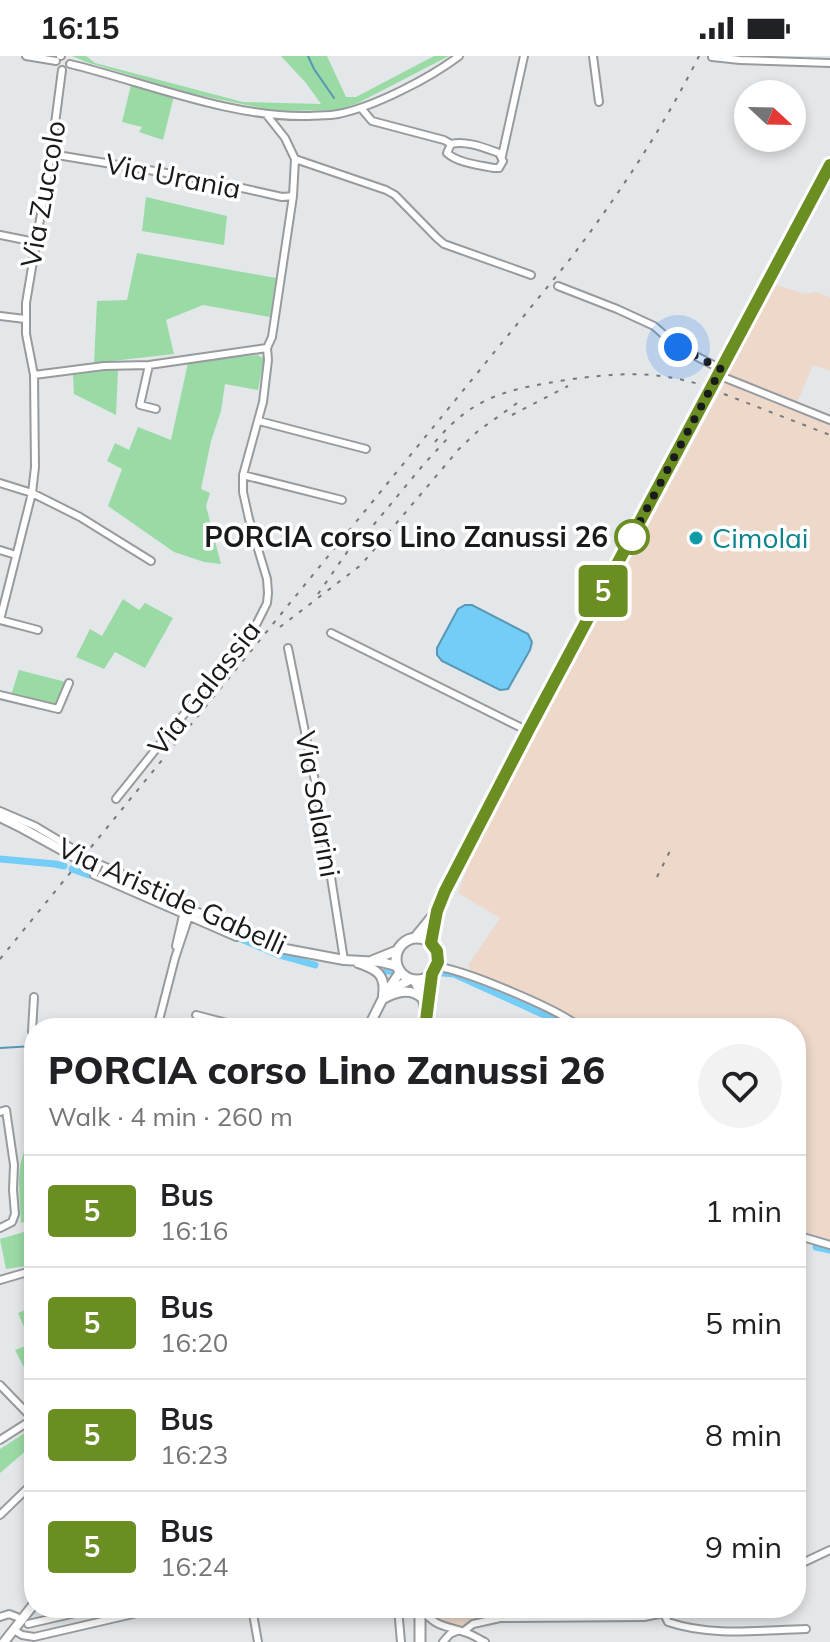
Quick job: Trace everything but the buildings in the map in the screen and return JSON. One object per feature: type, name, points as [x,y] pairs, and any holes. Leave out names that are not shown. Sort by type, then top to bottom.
[{"type":"main road","points":[[431,943],[437,911],[460,860],[830,165]]},
{"type":"main road","name":"Via Aristide Gabelli","points":[[0,817],[100,871],[187,912],[280,948],[367,966],[384,981],[382,999]]},
{"type":"main road","points":[[415,938],[437,911]]},
{"type":"main road","points":[[426,1018],[425,1003],[413,980],[398,969],[395,961],[398,950],[405,942],[415,938],[431,943],[438,957],[427,1018]]},
{"type":"main road","name":"Via Aristide Gabelli","points":[[371,961],[398,950]]},
{"type":"main road","name":"Via Aristide Gabelli","points":[[346,960],[371,961],[398,969]]},
{"type":"main road","points":[[373,1018],[398,969]]},
{"type":"main road","points":[[382,999],[396,987],[427,978],[434,971]]},
{"type":"main road","points":[[382,999],[396,992],[408,991],[419,994],[425,1003]]},
{"type":"main road","points":[[4,1642],[24,1617]]},
{"type":"main road","points":[[420,1618],[420,1642]]},
{"type":"street","points":[[26,56],[61,57],[69,59],[70,64]]},
{"type":"street","points":[[70,64],[170,92],[266,114],[335,115],[361,108],[443,68],[459,56]]},
{"type":"street","points":[[502,156],[456,142],[451,144],[447,153],[450,157],[499,168],[503,161],[524,56]]},
{"type":"street","points":[[593,56],[599,102]]},
{"type":"street","points":[[61,57],[57,66],[62,70],[70,64]]},
{"type":"street","points":[[712,57],[830,63]]},
{"type":"street","name":"Via Zuccolo","points":[[1,616],[32,493],[35,467],[34,375],[25,319],[62,70]]},
{"type":"street","points":[[361,108],[372,121],[451,144]]},
{"type":"street","points":[[266,114],[285,138],[295,159],[386,190],[395,195],[444,244],[531,275]]},
{"type":"street","name":"Via Urania","points":[[51,154],[197,178],[282,197],[293,196]]},
{"type":"street","name":"Via Galassia","points":[[116,799],[263,613],[268,593],[267,579],[249,519],[243,475],[266,387],[267,348],[272,337],[293,196],[295,159]]},
{"type":"street","points":[[0,235],[35,242]]},
{"type":"street","points":[[558,286],[654,326],[678,347],[720,372],[830,420]]},
{"type":"street","points":[[0,316],[25,319]]},
{"type":"street","points":[[34,375],[104,366],[149,365],[267,348]]},
{"type":"street","points":[[149,365],[140,405],[156,409]]},
{"type":"street","points":[[259,421],[366,449]]},
{"type":"street","points":[[243,475],[342,500]]},
{"type":"street","points":[[0,483],[32,493],[80,517],[151,561]]},
{"type":"street","points":[[0,550],[16,555]]},
{"type":"street","points":[[1,616],[38,630]]},
{"type":"street","points":[[331,633],[528,731]]},
{"type":"street","name":"Via Salarini","points":[[288,648],[319,801],[346,960]]},
{"type":"street","points":[[0,695],[58,709],[69,683]]},
{"type":"street","name":"Via Aristide Gabelli","points":[[0,811],[35,826],[75,850]]},
{"type":"street","points":[[160,1018],[187,912],[187,902],[99,864],[94,875],[187,912]]},
{"type":"street","points":[[434,971],[465,973],[566,1018]]},
{"type":"street","points":[[33,1018],[34,997]]},
{"type":"street","points":[[196,1015],[208,1018]]},
{"type":"street","points":[[0,1228],[12,1222],[15,1214],[14,1165],[3,1111]]},
{"type":"street","points":[[806,1238],[830,1245]]},
{"type":"street","points":[[0,1280],[24,1273]]},
{"type":"street","points":[[0,1385],[24,1409]]},
{"type":"street","points":[[0,1440],[24,1425]]},
{"type":"street","points":[[0,1515],[24,1492]]},
{"type":"street","points":[[806,1561],[830,1550]]},
{"type":"street","points":[[0,1617],[9,1614],[17,1617]]},
{"type":"street","points":[[28,1624],[54,1618]]},
{"type":"street","points":[[14,1630],[34,1637],[116,1618]]},
{"type":"street","points":[[254,1618],[258,1642]]},
{"type":"street","points":[[399,1618],[401,1642]]},
{"type":"street","points":[[429,1618],[485,1642]]},
{"type":"street","points":[[443,1642],[450,1634],[473,1624],[500,1618],[619,1618]]},
{"type":"street","points":[[666,1618],[668,1622],[680,1626],[705,1630],[806,1629]]},
{"type":"shaded area","points":[[770,283],[805,294],[816,292],[830,297],[830,371],[813,365],[794,410],[830,424],[830,1240],[806,1233],[806,1018],[574,1018],[471,971],[468,965],[500,918],[458,893],[475,847],[725,383],[722,373]]},
{"type":"shaded area","points":[[432,1618],[494,1618],[463,1630]]},
{"type":"green space","points":[[72,56],[86,56],[95,63],[243,102],[321,104],[281,56],[327,56],[346,97],[356,97],[434,56],[449,56],[356,104],[337,110],[275,111],[189,93]]},
{"type":"green space","points":[[131,85],[174,96],[163,140],[139,132],[142,127],[122,122]]},
{"type":"green space","points":[[146,197],[227,216],[224,245],[142,231]]},
{"type":"green space","points":[[137,253],[276,278],[270,317],[203,305],[166,320],[174,354],[94,363],[97,301],[127,300]]},
{"type":"green space","points":[[258,355],[264,359],[258,390],[225,384],[201,489],[210,493],[206,506],[221,564],[174,552],[108,506],[122,469],[107,461],[115,443],[129,450],[138,427],[171,440],[188,363]]},
{"type":"green space","points":[[118,369],[116,415],[74,394],[73,375]]},
{"type":"green space","points":[[123,599],[139,610],[145,603],[173,618],[145,668],[115,652],[104,669],[76,657],[90,629],[102,636]]},
{"type":"green space","points":[[19,670],[66,682],[56,706],[11,695]]},
{"type":"green space","points":[[24,1152],[24,1222],[21,1223],[19,1187]]},
{"type":"green space","points":[[24,1232],[24,1266],[6,1269],[0,1239]]},
{"type":"green space","points":[[24,1310],[24,1327],[18,1313]]},
{"type":"green space","points":[[24,1347],[24,1368],[15,1350]]},
{"type":"green space","points":[[24,1434],[24,1453],[0,1473],[0,1449]]},
{"type":"water","points":[[472,605],[528,634],[532,642],[530,650],[508,689],[500,690],[442,661],[437,655],[437,648],[458,609]]},
{"type":"waterway","points":[[308,56],[334,98]]},
{"type":"waterway","points":[[0,859],[64,866]]},
{"type":"waterway","points":[[72,869],[89,875]]},
{"type":"waterway","points":[[239,938],[279,955],[315,965]]},
{"type":"waterway","points":[[386,971],[391,971]]},
{"type":"waterway","points":[[443,973],[454,974],[551,1018]]},
{"type":"waterway","points":[[0,1048],[24,1047]]},
{"type":"waterway","points":[[816,1247],[830,1250]]},
{"type":"railway","points":[[0,959],[571,258],[640,160],[699,56]]},
{"type":"railway","points":[[435,442],[479,404],[527,387],[634,374],[702,385]]},
{"type":"railway","points":[[512,415],[568,386]]},
{"type":"railway","points":[[724,394],[830,435]]},
{"type":"railway","points":[[280,627],[361,565],[459,449],[520,401]]},
{"type":"railway","points":[[366,534],[448,438]]},
{"type":"railway","points":[[318,594],[359,535]]},
{"type":"railway","points":[[657,877],[671,849]]},
{"type":"bus line","name":"5","points":[[427,1018],[432,974],[438,962],[437,951],[431,943],[437,911],[445,891],[830,165]]},
{"type":"place","name":"PORCIA corso Lino Zanussi 26","points":[[632,537]]},
{"type":"place","name":"Cimolai","points":[[696,538]]},
{"type":"route","points":[[632,537],[626,548],[721,369],[678,347]]}]
